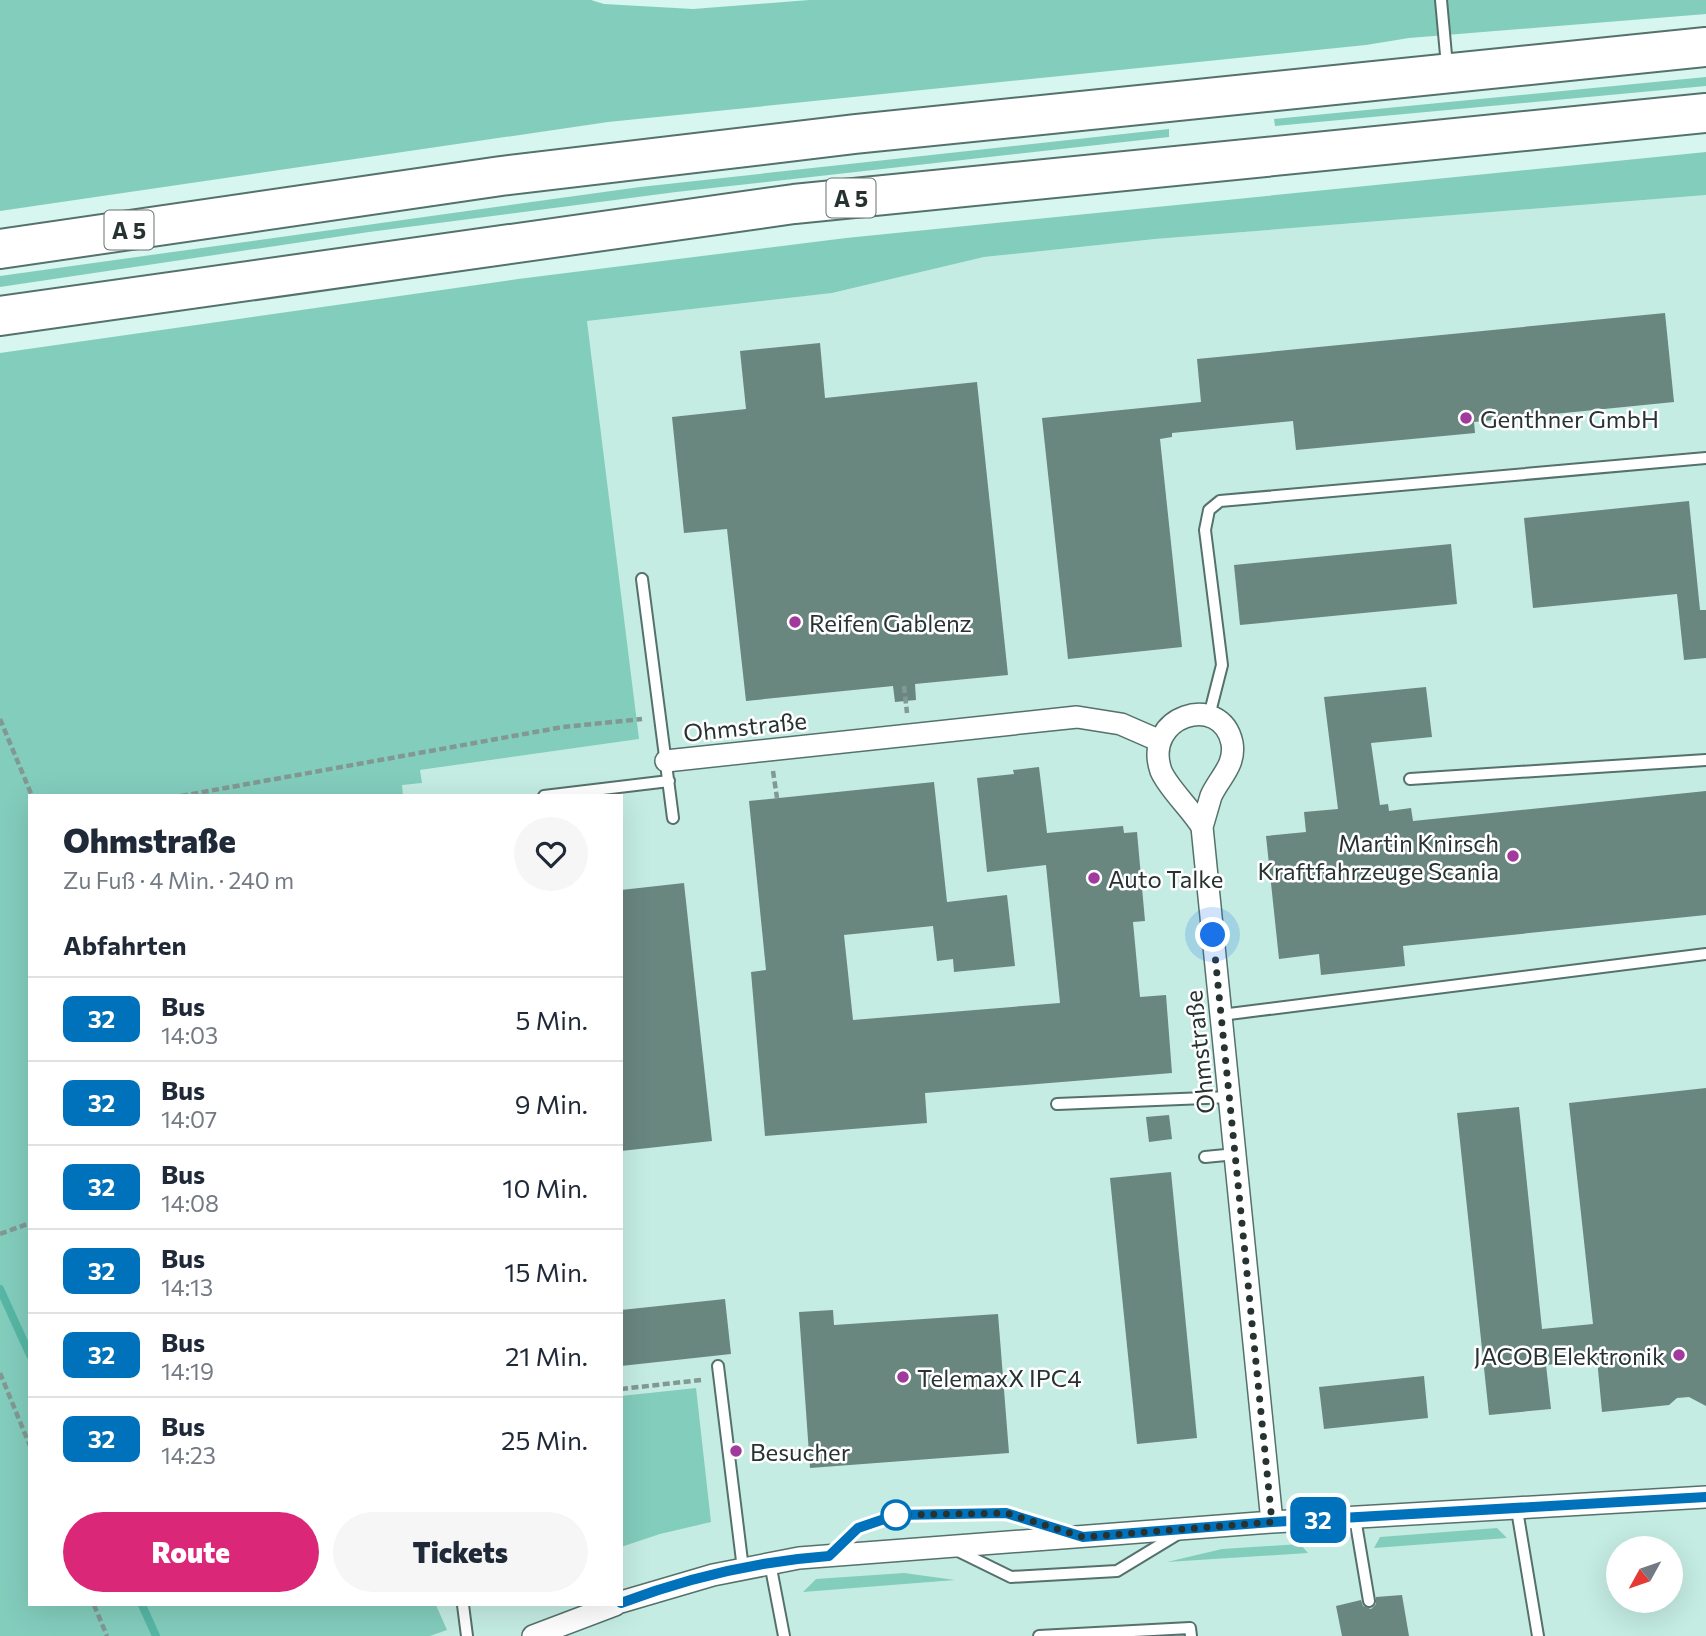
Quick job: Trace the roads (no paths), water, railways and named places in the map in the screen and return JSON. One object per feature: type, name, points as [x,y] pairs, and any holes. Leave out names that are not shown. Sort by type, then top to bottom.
[{"type":"highway","name":"A 5","points":[[0,249],[501,176],[855,134],[1706,47]]},
{"type":"highway","name":"A 5","points":[[0,316],[794,204],[1706,113]]},
{"type":"street","points":[[1202,827],[1163,775],[1157,758],[1160,741],[1168,726],[1193,715],[1209,716]]},
{"type":"street","name":"Ohmstraße","points":[[1209,716],[1224,728],[1231,742],[1228,771],[1212,794],[1202,827],[1272,1522]]},
{"type":"street","name":"Ohmstraße","points":[[667,771],[1077,717],[1121,724],[1160,741]]},
{"type":"street","points":[[623,1601],[770,1563],[829,1556],[1272,1522],[1517,1510],[1706,1497]]},
{"type":"street","points":[[533,1636],[612,1606]]},
{"type":"lane","points":[[1441,0],[1447,72]]},
{"type":"lane","points":[[1209,716],[1222,665],[1205,530],[1209,510],[1220,501],[1706,458]]},
{"type":"lane","name":"Ohmstraße","points":[[642,579],[673,818]]},
{"type":"lane","points":[[1410,779],[1706,760]]},
{"type":"lane","points":[[554,794],[667,771]]},
{"type":"lane","points":[[1221,1015],[1706,954]]},
{"type":"lane","points":[[1057,1104],[1230,1097]]},
{"type":"lane","points":[[1205,1157],[1236,1154]]},
{"type":"lane","points":[[719,1372],[743,1569]]},
{"type":"lane","points":[[1517,1510],[1538,1636]]},
{"type":"lane","points":[[829,1556],[858,1528],[896,1515],[1006,1513],[1083,1537]]},
{"type":"lane","points":[[1355,1518],[1369,1601]]},
{"type":"lane","points":[[947,1546],[1011,1577],[1116,1571],[1187,1529]]},
{"type":"lane","points":[[770,1563],[783,1636]]},
{"type":"lane","points":[[463,1606],[467,1636]]},
{"type":"lane","points":[[1039,1636],[1190,1628],[1191,1636]]},
{"type":"waterway","points":[[0,1289],[28,1351]]},
{"type":"waterway","points":[[142,1606],[156,1636]]},
{"type":"place","name":"Genthner GmbH","points":[[1466,418]]},
{"type":"place","name":"Reifen Gablenz","points":[[795,622]]},
{"type":"place","name":"Martin Knirsch Kraftfahrzeuge Scania","points":[[1513,856]]},
{"type":"place","name":"Auto Talke","points":[[1094,878]]},
{"type":"place","name":"JACOB Elektronik","points":[[1679,1355]]},
{"type":"place","name":"TelemaxX IPC4","points":[[903,1377]]},
{"type":"place","name":"Besucher","points":[[736,1451]]}]
